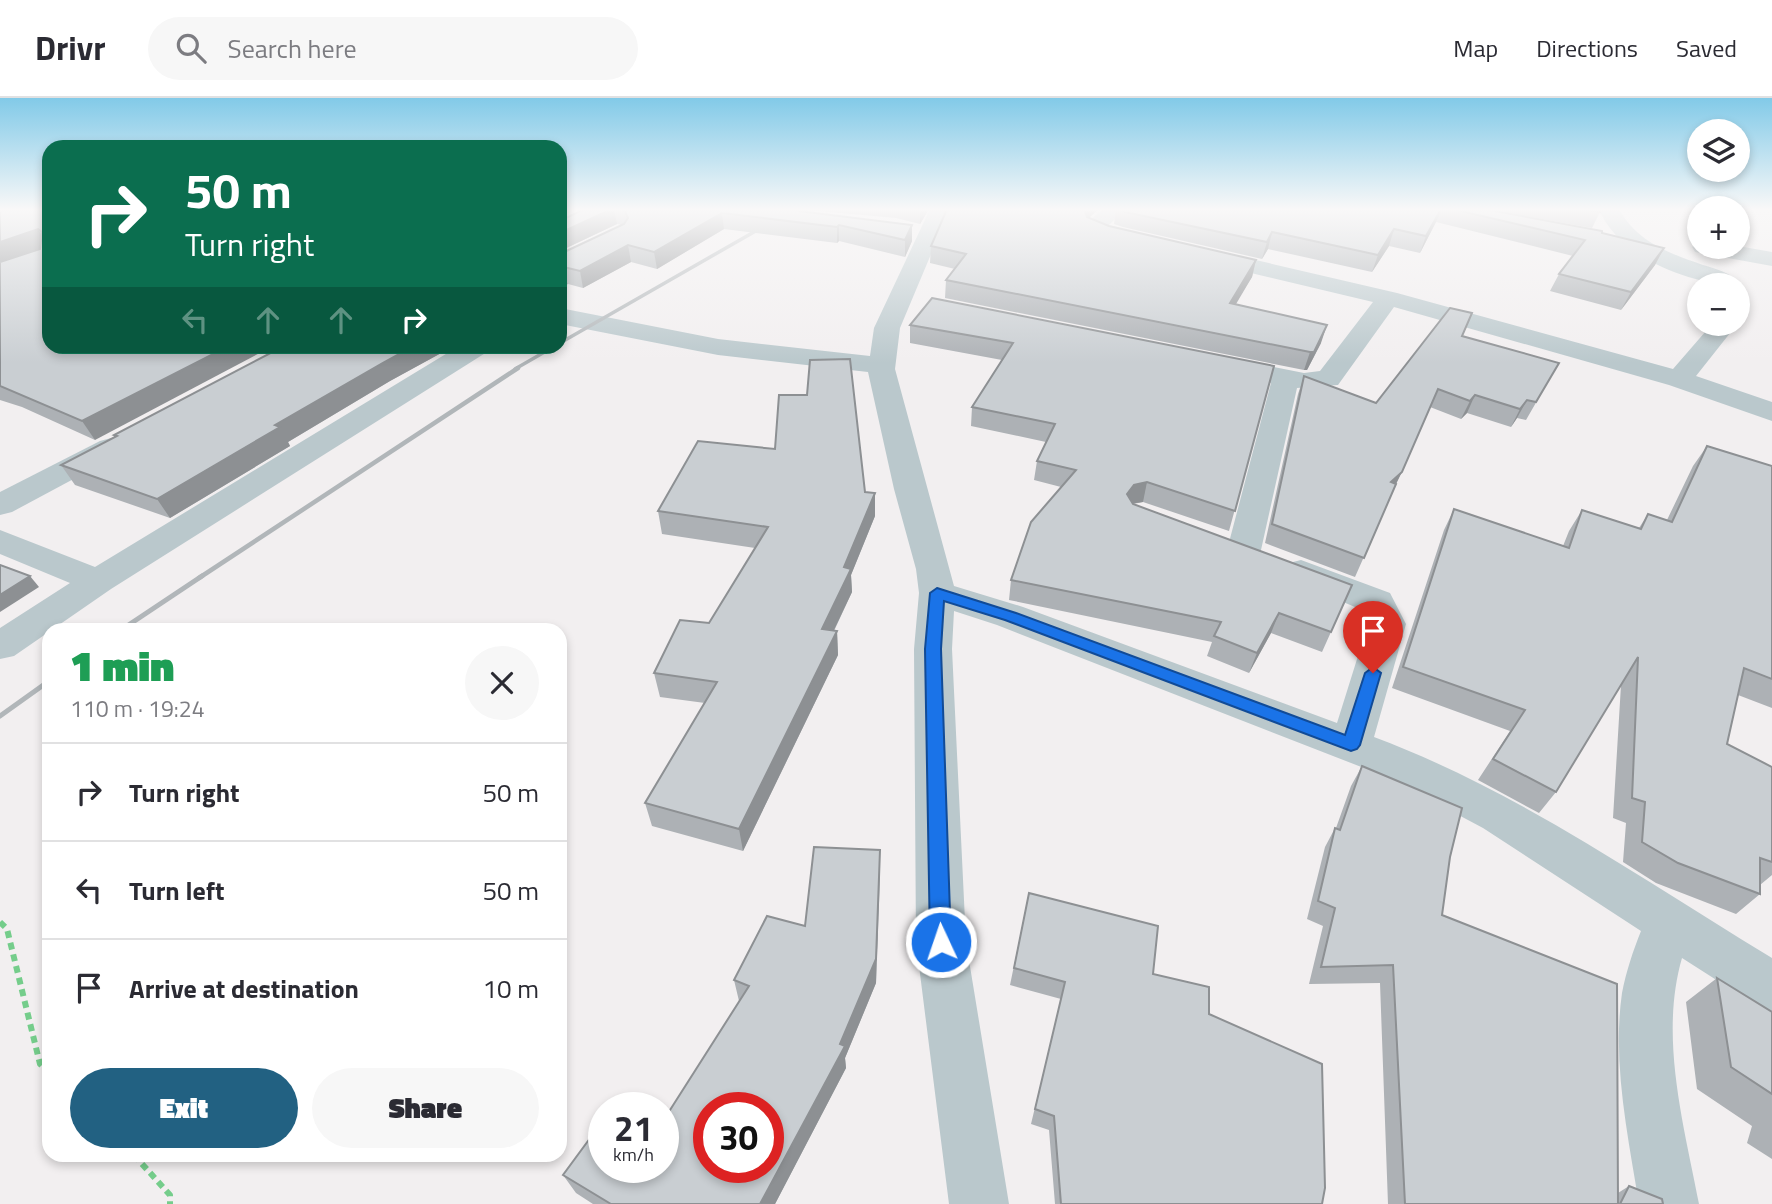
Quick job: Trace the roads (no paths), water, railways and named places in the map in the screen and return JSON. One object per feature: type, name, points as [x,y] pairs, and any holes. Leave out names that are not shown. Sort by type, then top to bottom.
[{"type":"street","points":[[920,261],[914,302],[887,328],[881,365],[910,489],[934,569],[937,593],[933,649],[941,942],[979,1204]]},
{"type":"street","points":[[1228,261],[1388,298],[1679,379],[1772,412]]},
{"type":"street","points":[[1680,261],[1708,273]]},
{"type":"street","points":[[1195,359],[1304,381],[1328,379],[1388,298]]},
{"type":"street","points":[[567,317],[706,345],[881,365]]},
{"type":"street","points":[[1679,379],[1717,336]]},
{"type":"street","points":[[0,646],[98,581],[465,354]]},
{"type":"street","points":[[1286,377],[1231,546],[1377,602],[1387,624],[1351,745]]},
{"type":"street","points":[[0,505],[133,435]]},
{"type":"street","points":[[0,541],[98,581]]},
{"type":"street","points":[[937,593],[1010,617],[1402,765],[1460,793],[1772,987]]},
{"type":"street","points":[[1668,923],[1655,965],[1647,1005],[1651,1094],[1669,1204]]},
{"type":"railway","points":[[567,339],[704,261]]},
{"type":"railway","points":[[515,369],[541,354]]},
{"type":"railway","points":[[199,578],[518,368]]},
{"type":"railway","points":[[132,623],[199,578]]},
{"type":"railway","points":[[0,716],[42,686]]}]
